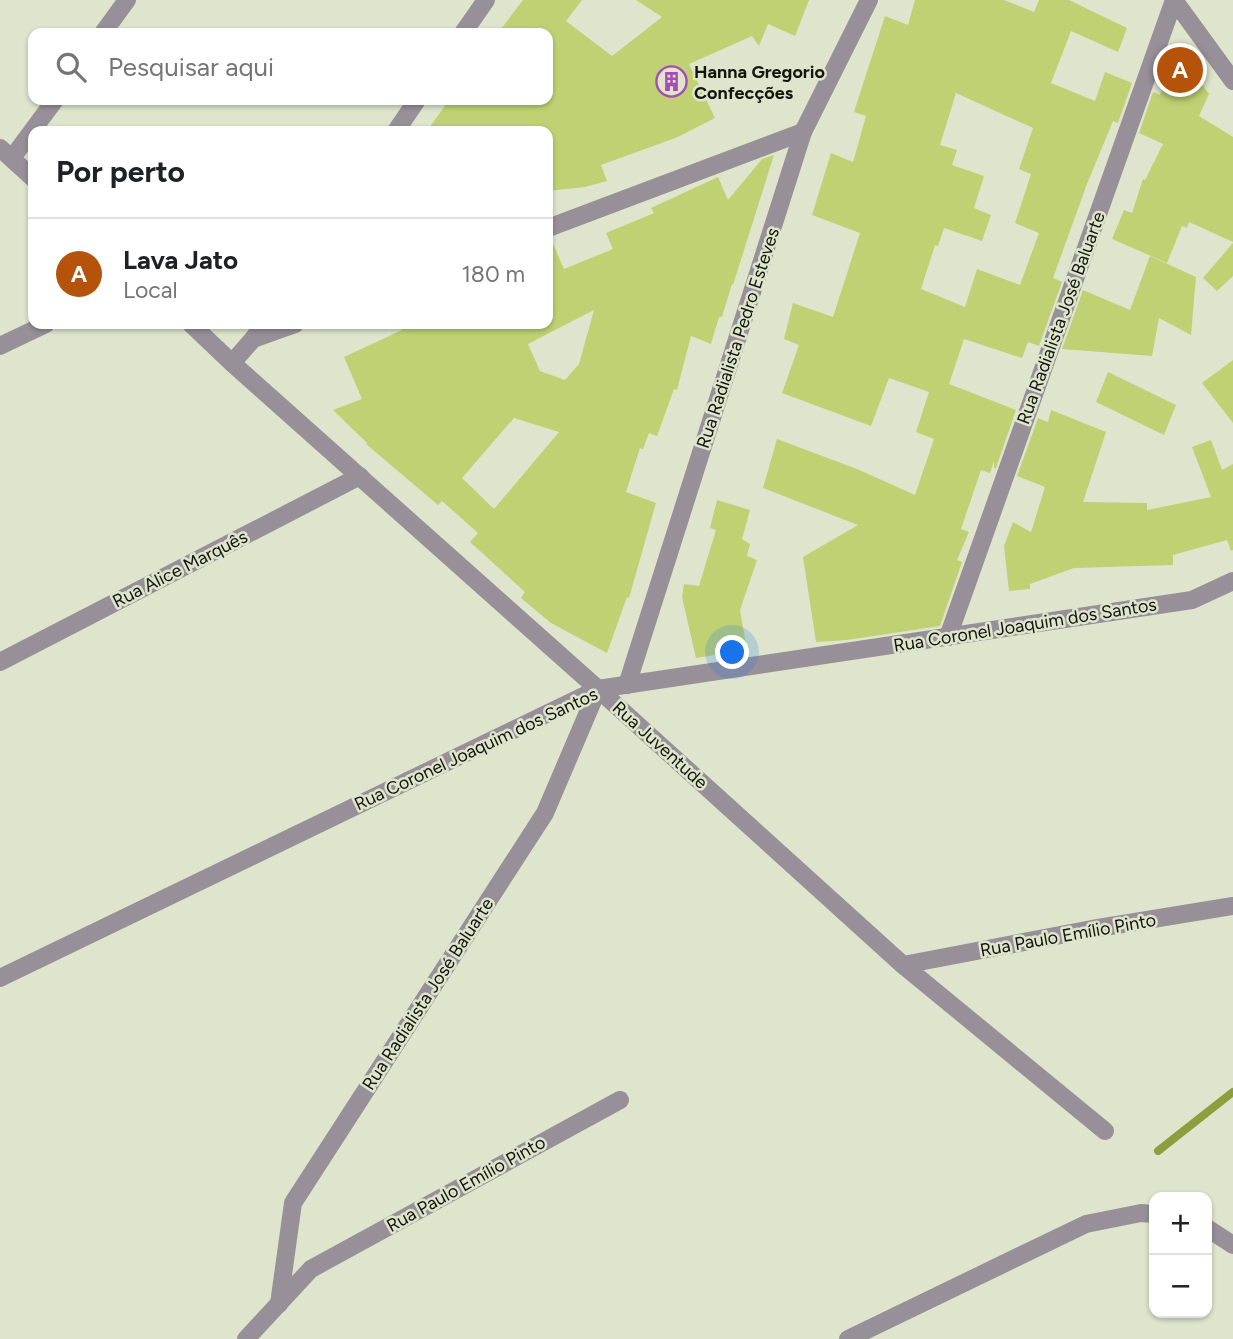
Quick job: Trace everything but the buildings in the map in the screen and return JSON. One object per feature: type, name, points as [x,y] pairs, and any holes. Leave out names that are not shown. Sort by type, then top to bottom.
[{"type":"street","points":[[107,28],[127,0]]},
{"type":"street","points":[[466,28],[486,0]]},
{"type":"street","name":"Rua Radialista Pedro Esteves","points":[[627,685],[803,132],[869,0]]},
{"type":"street","points":[[1174,0],[1233,81]]},
{"type":"street","name":"Rua Radialista José Baluarte","points":[[948,637],[1174,0]]},
{"type":"street","points":[[31,126],[50,105]]},
{"type":"street","points":[[399,126],[414,105]]},
{"type":"street","points":[[28,129],[6,153],[28,173]]},
{"type":"street","points":[[553,226],[803,132]]},
{"type":"street","points":[[0,346],[36,329]]},
{"type":"street","name":"Rua Juventude","points":[[196,329],[903,965],[1105,1131]]},
{"type":"street","points":[[232,363],[261,329]]},
{"type":"street","points":[[253,340],[282,329]]},
{"type":"street","name":"Rua Alice Marquês","points":[[0,662],[360,476]]},
{"type":"street","name":"Rua Coronel Joaquim dos Santos","points":[[0,978],[598,689],[1192,600],[1233,581]]},
{"type":"street","name":"Rua Radialista José Baluarte","points":[[279,1304],[293,1203],[545,813],[598,689]]},
{"type":"street","name":"Rua Paulo Emílio Pinto","points":[[903,965],[1092,929],[1233,906]]},
{"type":"street","name":"Rua Paulo Emílio Pinto","points":[[279,1304],[311,1269],[620,1100]]},
{"type":"street","points":[[848,1339],[1086,1224],[1149,1214]]},
{"type":"street","points":[[1212,1231],[1233,1245]]},
{"type":"street","points":[[246,1339],[279,1304]]},
{"type":"waterway","points":[[1158,1151],[1233,1092]]},
{"type":"place","name":"Lava Jato","points":[[1180,70]]},
{"type":"place","name":"Hanna Gregorio Confecções","points":[[671,82]]}]
